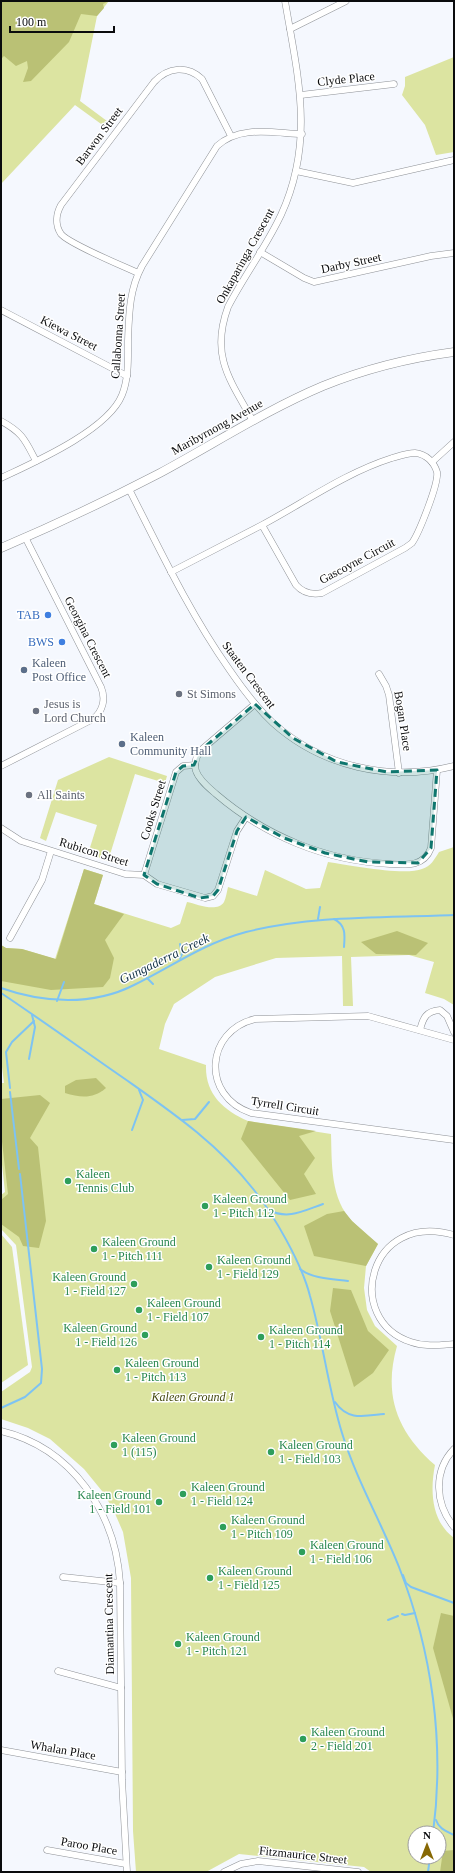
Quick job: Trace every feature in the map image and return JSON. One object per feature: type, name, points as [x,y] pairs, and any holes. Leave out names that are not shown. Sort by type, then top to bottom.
[{"type":"street","name":"Onkaparinga Crescent","points":[[253,421],[224,366],[220,351],[220,336],[222,321],[228,307],[281,215],[296,171],[302,134],[301,95],[285,1]]},
{"type":"street","points":[[290,29],[346,1]]},
{"type":"street","name":"Barwon Street","points":[[138,274],[64,237],[57,223],[58,212],[61,205],[154,82],[166,72],[175,69],[185,70],[194,73],[202,79],[230,136]]},
{"type":"street","name":"Clyde Place","points":[[301,95],[394,84]]},
{"type":"street","name":"Callabonna Street","points":[[1,478],[68,443],[105,419],[118,403],[124,390],[127,376],[131,296],[138,274],[210,154],[221,142],[230,136],[248,132],[302,134]]},
{"type":"street","points":[[296,171],[353,183],[454,160]]},
{"type":"street","name":"Darby Street","points":[[260,252],[304,278],[314,282],[431,256],[454,253]]},
{"type":"street","name":"Kiewa Street","points":[[1,310],[127,376]]},
{"type":"street","name":"Maribyrnong Avenue","points":[[1,548],[129,489],[304,394],[354,375],[398,362],[454,352]]},
{"type":"street","points":[[1,421],[19,432],[36,461]]},
{"type":"street","points":[[171,572],[262,525],[346,477],[382,461],[415,454],[426,457],[432,462],[454,442]]},
{"type":"street","name":"Gascoyne Circuit","points":[[262,525],[296,585],[302,591],[310,594],[322,593],[412,543],[437,483],[437,472],[432,462]]},
{"type":"street","name":"Staaten Crescent","points":[[129,489],[171,572],[208,637],[255,704],[282,731],[303,745],[326,757],[362,769],[399,773],[437,770],[454,766]]},
{"type":"street","name":"Georgina Crescent","points":[[1,766],[93,719],[101,710],[103,702],[101,687],[25,537]]},
{"type":"street","name":"Bogan Place","points":[[379,674],[389,695],[399,773]]},
{"type":"street","points":[[255,704],[200,751],[195,765],[197,774],[222,799],[246,817],[284,838],[325,853],[368,862],[415,864],[424,859],[431,848],[437,770]]},
{"type":"street","name":"Cooks Street","points":[[144,875],[176,772],[183,766],[195,765]]},
{"type":"street","name":"Rubicon Street","points":[[1,828],[17,840],[125,874],[144,875],[155,883],[200,898],[208,898],[213,896],[218,890],[237,831],[246,817]]},
{"type":"street","points":[[10,938],[42,880],[51,851]]},
{"type":"street","points":[[420,1030],[424,1016],[430,1012],[440,1010],[447,1016],[454,1032]]},
{"type":"street","name":"Tyrrell Circuit","points":[[454,1040],[376,1017],[361,1016],[255,1019],[238,1026],[224,1038],[217,1055],[216,1074],[222,1091],[229,1101],[239,1108],[251,1113],[454,1140]]},
{"type":"street","points":[[454,1235],[439,1231],[425,1231],[412,1233],[399,1239],[388,1247],[380,1258],[374,1271],[372,1284],[373,1298],[377,1311],[393,1332],[405,1340],[418,1344],[454,1344]]},
{"type":"street","name":"Diamantina Crescent","points":[[1,1431],[26,1440],[46,1451],[73,1472],[88,1489],[100,1508],[113,1539],[118,1560],[120,1583],[122,1772],[127,1872]]},
{"type":"street","points":[[454,1449],[442,1469],[439,1489],[443,1509],[454,1527]]},
{"type":"street","points":[[63,1577],[120,1583]]},
{"type":"street","points":[[58,1671],[121,1688]]},
{"type":"street","name":"Whalan Place","points":[[1,1750],[122,1772]]},
{"type":"street","name":"Paroo Place","points":[[47,1850],[126,1864]]},
{"type":"street","name":"Fitzmaurice Street","points":[[224,1872],[241,1864],[258,1861],[358,1872]]},
{"type":"highlighted area","points":[[255,704],[293,738],[337,762],[387,772],[437,770],[431,848],[418,863],[368,862],[325,853],[284,838],[246,817],[237,831],[218,890],[213,896],[200,898],[157,884],[144,875],[176,772],[183,766],[194,765],[200,751]]},
{"type":"green space","points":[[1,1],[109,1],[97,16],[80,101],[111,124],[108,129],[75,105],[1,184]]},
{"type":"green space","points":[[2,1],[109,1],[103,4],[104,8],[97,16],[81,14],[69,42],[31,81],[23,82],[28,68],[27,61],[16,66],[4,56],[1,59]]},
{"type":"green space","points":[[454,57],[454,152],[436,155],[425,125],[402,95],[405,86],[405,77]]},
{"type":"green space","points":[[109,757],[167,776],[165,783],[135,774],[108,861],[88,854],[97,825],[56,812],[46,841],[40,838],[58,780]]},
{"type":"green space","name":"Kaleen Ground 1","points":[[454,847],[454,1005],[444,999],[425,993],[434,962],[409,955],[351,957],[353,1006],[343,1006],[342,956],[276,958],[215,977],[174,1004],[165,1024],[159,1049],[206,1065],[206,1075],[212,1093],[223,1106],[239,1117],[248,1121],[331,1134],[332,1169],[336,1192],[340,1203],[345,1213],[353,1222],[378,1244],[366,1266],[364,1288],[367,1310],[375,1326],[397,1346],[393,1364],[392,1381],[396,1412],[411,1439],[435,1465],[433,1475],[434,1504],[441,1523],[446,1531],[454,1538],[454,1872],[371,1872],[364,1867],[239,1854],[206,1872],[136,1872],[133,1831],[131,1578],[123,1532],[113,1509],[102,1491],[84,1469],[50,1439],[28,1428],[1,1419],[1,1392],[30,1372],[32,1367],[16,1245],[1,1229],[1,1195],[5,1192],[1,1155],[1,1083],[4,1083],[1,1059],[1,945],[6,948],[22,949],[55,959],[84,869],[103,875],[94,904],[171,928],[180,924],[187,902],[207,907],[217,907],[224,902],[228,887],[257,896],[265,870],[306,889],[320,888],[328,862],[390,871],[414,871],[428,866],[439,852]]},
{"type":"green space","points":[[84,869],[103,875],[94,904],[124,914],[105,940],[114,958],[110,978],[103,987],[51,990],[1,981],[1,945],[6,948],[22,949],[56,959]]},
{"type":"green space","points":[[397,931],[428,943],[416,955],[376,954],[361,942]]},
{"type":"green space","points":[[96,1078],[106,1088],[101,1092],[92,1096],[82,1097],[65,1093],[65,1086],[76,1080]]},
{"type":"green space","points":[[40,1095],[50,1103],[30,1138],[38,1147],[46,1221],[39,1248],[23,1246],[19,1237],[1,1224],[1,1200],[8,1194],[1,1133],[1,1099]]},
{"type":"green space","points":[[248,1121],[316,1131],[299,1136],[315,1158],[304,1174],[316,1194],[290,1200],[241,1139]]},
{"type":"green space","points":[[344,1211],[352,1221],[378,1244],[366,1266],[314,1256],[304,1226],[327,1214]]},
{"type":"green space","points":[[1,1234],[12,1247],[28,1365],[1,1383]]},
{"type":"green space","points":[[333,1288],[351,1290],[368,1331],[389,1350],[373,1373],[354,1387],[330,1311]]},
{"type":"green space","points":[[441,1613],[454,1616],[454,1722],[433,1648]]},
{"type":"green space","points":[[454,1850],[454,1872],[440,1872],[441,1865],[447,1865],[447,1851]]},
{"type":"waterway","points":[[318,919],[320,907]]},
{"type":"waterway","name":"Gungaderra Creek","points":[[1,988],[34,997],[68,1000],[85,999],[118,992],[148,978],[202,949],[246,932],[323,920],[454,915]]},
{"type":"waterway","points":[[334,919],[343,927],[344,947]]},
{"type":"waterway","points":[[180,944],[182,954],[180,958]]},
{"type":"waterway","points":[[147,978],[153,984]]},
{"type":"waterway","points":[[57,1001],[64,982]]},
{"type":"waterway","points":[[1,993],[160,1104],[210,1143],[240,1173],[262,1200],[294,1255],[301,1269],[310,1296],[342,1433],[361,1484],[399,1567],[420,1631],[433,1698],[436,1731],[437,1765],[434,1825]]},
{"type":"waterway","points":[[29,1059],[35,1027],[32,1015]]},
{"type":"waterway","points":[[10,1088],[6,1052],[12,1042],[34,1021]]},
{"type":"waterway","points":[[132,1130],[143,1100],[139,1090]]},
{"type":"waterway","points":[[10,1092],[19,1169]]},
{"type":"waterway","points":[[182,1120],[195,1119],[209,1102]]},
{"type":"waterway","points":[[1,1408],[25,1397],[41,1383],[42,1369],[20,1174]]},
{"type":"waterway","points":[[269,1210],[276,1213],[289,1214],[302,1212],[323,1204]]},
{"type":"waterway","points":[[300,1269],[317,1277],[348,1281]]},
{"type":"waterway","points":[[335,1402],[340,1408],[351,1415],[363,1416],[384,1414]]},
{"type":"waterway","points":[[403,1575],[406,1583],[411,1587],[454,1603]]},
{"type":"waterway","points":[[402,1614],[405,1615],[415,1613]]},
{"type":"waterway","points":[[388,1620],[398,1616]]},
{"type":"waterway","points":[[436,1820],[441,1828],[454,1835]]},
{"type":"waterway","points":[[428,1872],[429,1865]]},
{"type":"place","name":"TAB","points":[[48,615]]},
{"type":"place","name":"BWS","points":[[62,642]]},
{"type":"place","name":"Kaleen Post Office","points":[[24,670]]},
{"type":"place","name":"St Simons","points":[[179,694]]},
{"type":"place","name":"Jesus is Lord Church","points":[[36,711]]},
{"type":"place","name":"Kaleen Community Hall","points":[[122,744]]},
{"type":"place","name":"All Saints","points":[[29,795]]},
{"type":"place","name":"Kaleen Tennis Club","points":[[68,1181]]},
{"type":"place","name":"Kaleen Ground 1 - Pitch 112","points":[[205,1206]]},
{"type":"place","name":"Kaleen Ground 1 - Pitch 111","points":[[94,1249]]},
{"type":"place","name":"Kaleen Ground 1 - Field 129","points":[[209,1267]]},
{"type":"place","name":"Kaleen Ground 1 - Field 127","points":[[134,1284]]},
{"type":"place","name":"Kaleen Ground 1 - Field 107","points":[[139,1310]]},
{"type":"place","name":"Kaleen Ground 1 - Field 126","points":[[145,1335]]},
{"type":"place","name":"Kaleen Ground 1 - Pitch 114","points":[[261,1337]]},
{"type":"place","name":"Kaleen Ground 1 - Pitch 113","points":[[117,1370]]},
{"type":"place","name":"Kaleen Ground 1 (115)","points":[[114,1445]]},
{"type":"place","name":"Kaleen Ground 1 - Field 103","points":[[271,1452]]},
{"type":"place","name":"Kaleen Ground 1 - Field 124","points":[[183,1494]]},
{"type":"place","name":"Kaleen Ground 1 - Field 101","points":[[159,1502]]},
{"type":"place","name":"Kaleen Ground 1 - Pitch 109","points":[[223,1527]]},
{"type":"place","name":"Kaleen Ground 1 - Field 106","points":[[302,1552]]},
{"type":"place","name":"Kaleen Ground 1 - Field 125","points":[[210,1578]]},
{"type":"place","name":"Kaleen Ground 1 - Pitch 121","points":[[178,1644]]},
{"type":"place","name":"Kaleen Ground 2 - Field 201","points":[[303,1739]]}]
